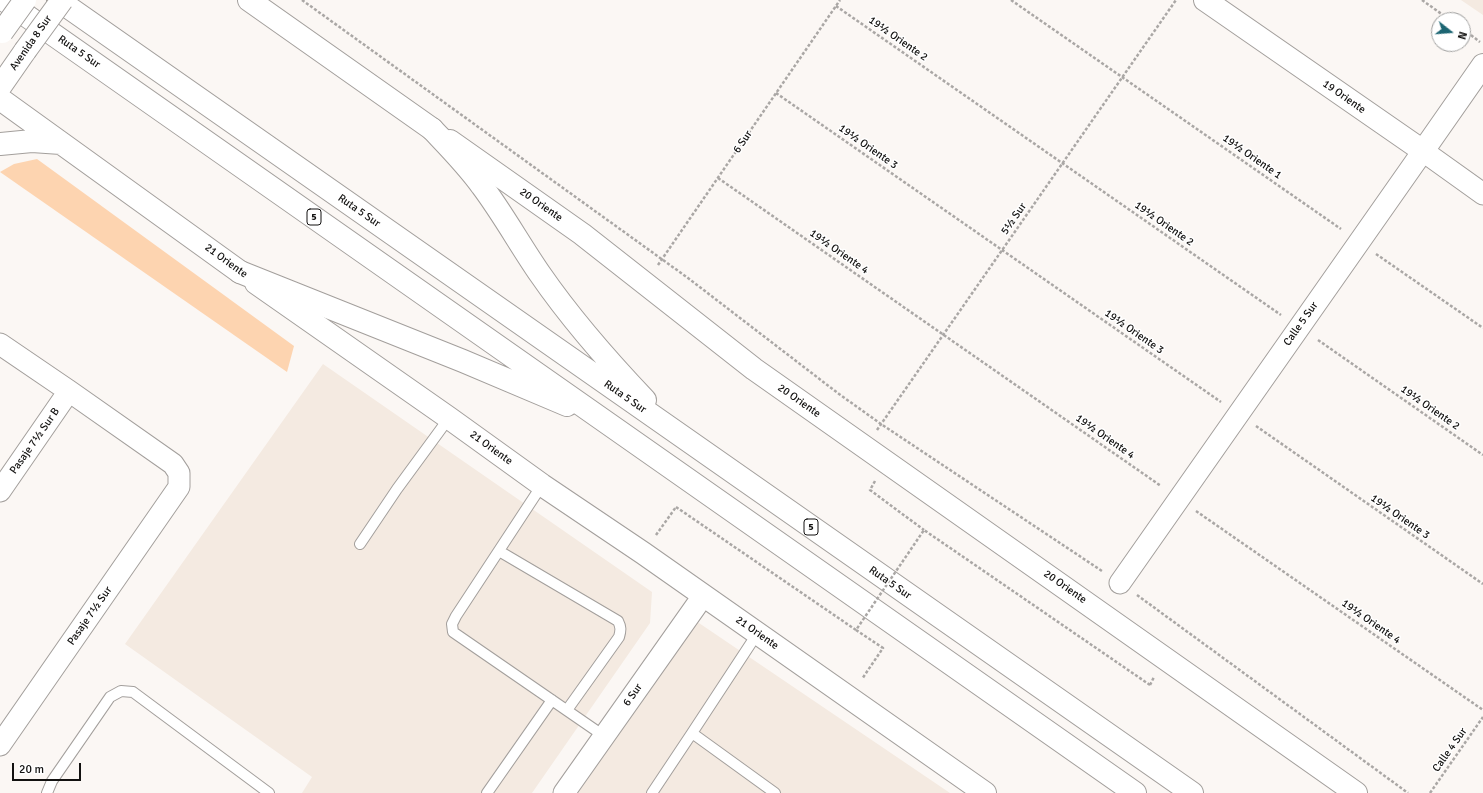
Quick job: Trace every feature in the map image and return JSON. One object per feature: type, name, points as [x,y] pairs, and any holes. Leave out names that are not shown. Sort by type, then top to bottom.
[{"type":"main road","name":"Ruta 5 Sur","points":[[4,0],[1135,793]]},
{"type":"main road","points":[[1,34],[26,0]]},
{"type":"main road","name":"Ruta 5 Sur","points":[[58,0],[1192,793]]},
{"type":"main road","name":"Avenida 8 Sur","points":[[0,87],[62,0]]},
{"type":"main road","name":"20 Oriente","points":[[249,0],[582,234],[754,369],[1356,793]]},
{"type":"main road","name":"19 Oriente","points":[[1205,0],[1423,151]]},
{"type":"main road","name":"Calle 5 Sur","points":[[1423,151],[1483,65]]},
{"type":"main road","name":"21 Oriente","points":[[0,99],[240,272],[542,485],[643,553],[985,793]]},
{"type":"main road","points":[[432,129],[458,156],[481,185],[540,274],[571,316],[605,356],[676,433]]},
{"type":"main road","points":[[0,144],[32,141],[61,143]]},
{"type":"main road","points":[[240,272],[515,382],[624,434]]},
{"type":"street","name":"19 Oriente","points":[[1423,151],[1483,194]]},
{"type":"street","name":"Calle 5 Sur","points":[[1120,583],[1423,151]]},
{"type":"street","points":[[0,344],[69,391]]},
{"type":"street","name":"Pasaje 7½ Sur","points":[[0,745],[179,487],[179,474],[173,464],[69,391]]},
{"type":"street","name":"Pasaje 7½ Sur B","points":[[0,491],[69,391]]},
{"type":"street","name":"6 Sur","points":[[564,793],[703,596]]},
{"type":"lane","points":[[360,544],[397,489],[449,418]]},
{"type":"lane","points":[[542,485],[456,616],[452,624],[453,632],[604,736]]},
{"type":"lane","points":[[499,551],[618,621],[621,630],[619,637],[567,710]]},
{"type":"lane","points":[[652,793],[757,634]]},
{"type":"lane","points":[[47,793],[52,782],[110,698],[121,691],[133,692],[269,793]]},
{"type":"lane","points":[[487,793],[552,700]]},
{"type":"lane","points":[[692,733],[775,793]]},
{"type":"path","points":[[302,0],[662,260],[839,394],[881,424],[1120,583],[1408,793]]},
{"type":"path","name":"6 Sur","points":[[646,284],[840,0]]},
{"type":"path","name":"19½ Oriente 1","points":[[1011,0],[1483,328]]},
{"type":"path","name":"5½ Sur","points":[[865,447],[1176,0]]},
{"type":"path","points":[[1422,0],[1439,12]]},
{"type":"path","name":"19½ Oriente 2","points":[[836,6],[1483,455]]},
{"type":"path","points":[[1471,35],[1483,45]]},
{"type":"path","name":"19½ Oriente 3","points":[[776,93],[1483,584]]},
{"type":"path","name":"19½ Oriente 4","points":[[718,178],[1483,710]]},
{"type":"path","points":[[888,502],[924,530],[1150,685]]},
{"type":"path","points":[[643,553],[676,508],[883,648],[849,698]]},
{"type":"path","points":[[856,630],[924,530]]},
{"type":"path","name":"Calle 4 Sur","points":[[1430,793],[1483,717]]},
{"type":"shaded area","points":[[1461,0],[1483,0],[1483,15]]},
{"type":"shaded area","points":[[37,159],[294,346],[287,372],[0,172],[14,164]]},
{"type":"shaded area","points":[[323,364],[652,592],[650,623],[532,793],[302,793],[312,777],[125,644]]},
{"type":"shaded area","points":[[696,621],[950,793],[577,793]]}]
